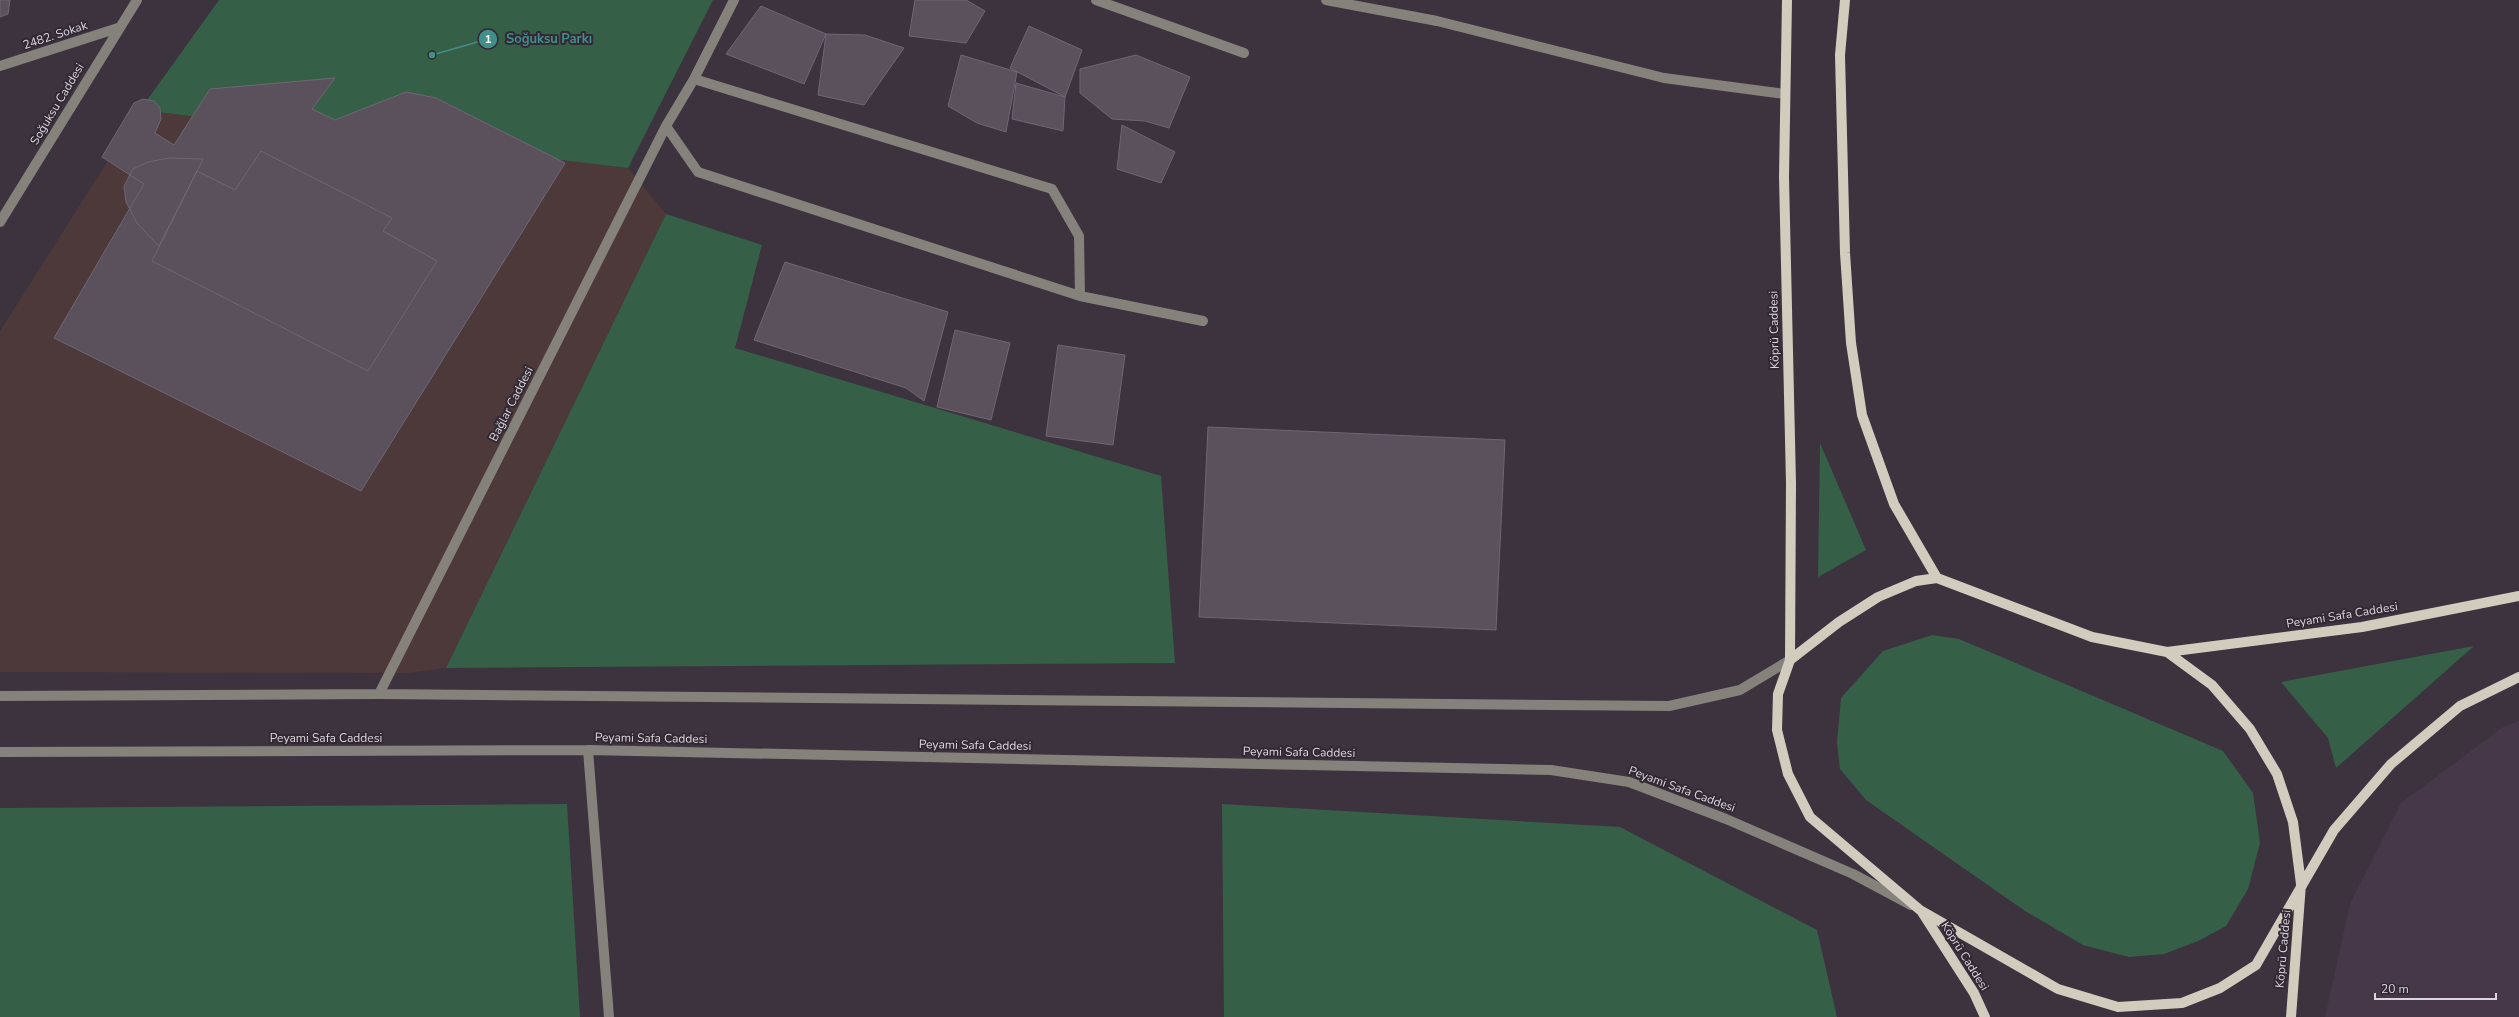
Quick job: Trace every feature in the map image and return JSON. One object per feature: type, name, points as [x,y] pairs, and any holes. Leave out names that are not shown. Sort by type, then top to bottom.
[{"type":"main road","name":"Köprü Caddesi","points":[[1787,0],[1784,185],[1791,483],[1790,660]]},
{"type":"main road","points":[[1845,0],[1840,55],[1845,253],[1852,350],[1862,415],[1894,504],[1937,578]]},
{"type":"main road","points":[[2302,884],[2293,822],[2277,774],[2250,729],[2212,685],[2167,652],[2092,637],[1937,578],[1916,581],[1878,597],[1839,622],[1790,660],[1778,694],[1777,730],[1788,774],[1810,818],[1920,910],[2058,989],[2118,1007],[2182,1003],[2220,988],[2256,964],[2334,830],[2391,764],[2460,706],[2519,677]]},
{"type":"main road","name":"Peyami Safa Caddesi","points":[[2167,652],[2362,627],[2519,596]]},
{"type":"main road","name":"Köprü Caddesi","points":[[2291,1017],[2302,884]]},
{"type":"main road","name":"Köprü Caddesi","points":[[1920,910],[1974,993],[1985,1017]]},
{"type":"street","name":"Soğuksu Caddesi","points":[[0,222],[118,28],[137,0]]},
{"type":"street","name":"Bağlar Caddesi","points":[[379,694],[666,126],[694,79],[734,0]]},
{"type":"street","points":[[1096,0],[1244,53]]},
{"type":"street","points":[[1326,0],[1437,21],[1664,78],[1785,94]]},
{"type":"street","name":"2482. Sokak","points":[[0,66],[118,28]]},
{"type":"street","points":[[694,79],[1052,190],[1079,236],[1080,296]]},
{"type":"street","points":[[666,126],[698,172],[1080,296],[1203,321]]},
{"type":"street","points":[[0,696],[379,694],[1669,706],[1740,690],[1790,660]]},
{"type":"street","points":[[588,750],[610,1017]]},
{"type":"street","name":"Peyami Safa Caddesi","points":[[0,752],[588,750],[1551,770],[1629,782],[1726,819],[1852,874],[1920,910]]},
{"type":"shaded area","points":[[140,110],[628,168],[666,214],[446,668],[409,673],[0,672],[0,331]]},
{"type":"shaded area","points":[[2519,721],[2519,1017],[2325,1017],[2350,904],[2401,803],[2503,727]]},
{"type":"green space","points":[[219,0],[713,0],[628,168],[140,110]]},
{"type":"green space","points":[[666,214],[762,245],[735,348],[1161,476],[1175,663],[446,668]]},
{"type":"green space","points":[[1820,443],[1866,550],[1818,577]]},
{"type":"green space","points":[[1932,635],[1959,639],[2223,751],[2253,793],[2260,843],[2248,889],[2226,926],[2198,941],[2164,954],[2129,957],[2083,945],[2025,911],[1866,800],[1840,769],[1837,742],[1841,698],[1883,651]]},
{"type":"green space","points":[[2474,646],[2336,768],[2328,738],[2281,682]]},
{"type":"green space","points":[[567,804],[580,1017],[0,1017],[0,808]]},
{"type":"green space","points":[[1222,804],[1620,827],[1817,930],[1837,1017],[1224,1017]]},
{"type":"building","points":[[0,0],[10,0],[8,14],[0,17]]},
{"type":"building","points":[[915,0],[966,0],[985,11],[966,43],[909,36]]},
{"type":"building","points":[[761,6],[826,34],[804,84],[726,54]]},
{"type":"building","points":[[1029,26],[1082,50],[1065,97],[1010,68]]},
{"type":"building","points":[[826,34],[865,35],[904,48],[864,105],[818,95]]},
{"type":"building","points":[[961,55],[1017,72],[1006,132],[977,123],[948,106]]},
{"type":"building","points":[[1136,55],[1190,77],[1169,128],[1145,121],[1112,119],[1080,93],[1080,69]]},
{"type":"building","points":[[335,78],[312,109],[335,120],[406,92],[436,98],[565,163],[361,491],[54,338],[144,184],[102,157],[134,103],[143,99],[154,101],[160,108],[161,119],[155,133],[174,145],[210,89]]},
{"type":"building","points":[[1016,83],[1065,97],[1063,131],[1012,119]]},
{"type":"building","points":[[1122,125],[1175,152],[1161,183],[1117,169]]},
{"type":"building","points":[[261,151],[392,218],[383,231],[437,261],[368,371],[152,261],[197,171],[235,190]]},
{"type":"building","points":[[169,158],[203,159],[159,246],[137,223],[126,202],[124,186],[133,169],[148,162]]},
{"type":"building","points":[[785,262],[948,312],[924,401],[906,388],[754,340]]},
{"type":"building","points":[[955,330],[1010,343],[991,420],[937,407]]},
{"type":"building","points":[[1058,345],[1125,355],[1113,445],[1046,436]]},
{"type":"building","points":[[1208,427],[1505,440],[1496,630],[1199,617]]},
{"type":"place","name":"Soğuksu Parkı","points":[[432,55]]}]
